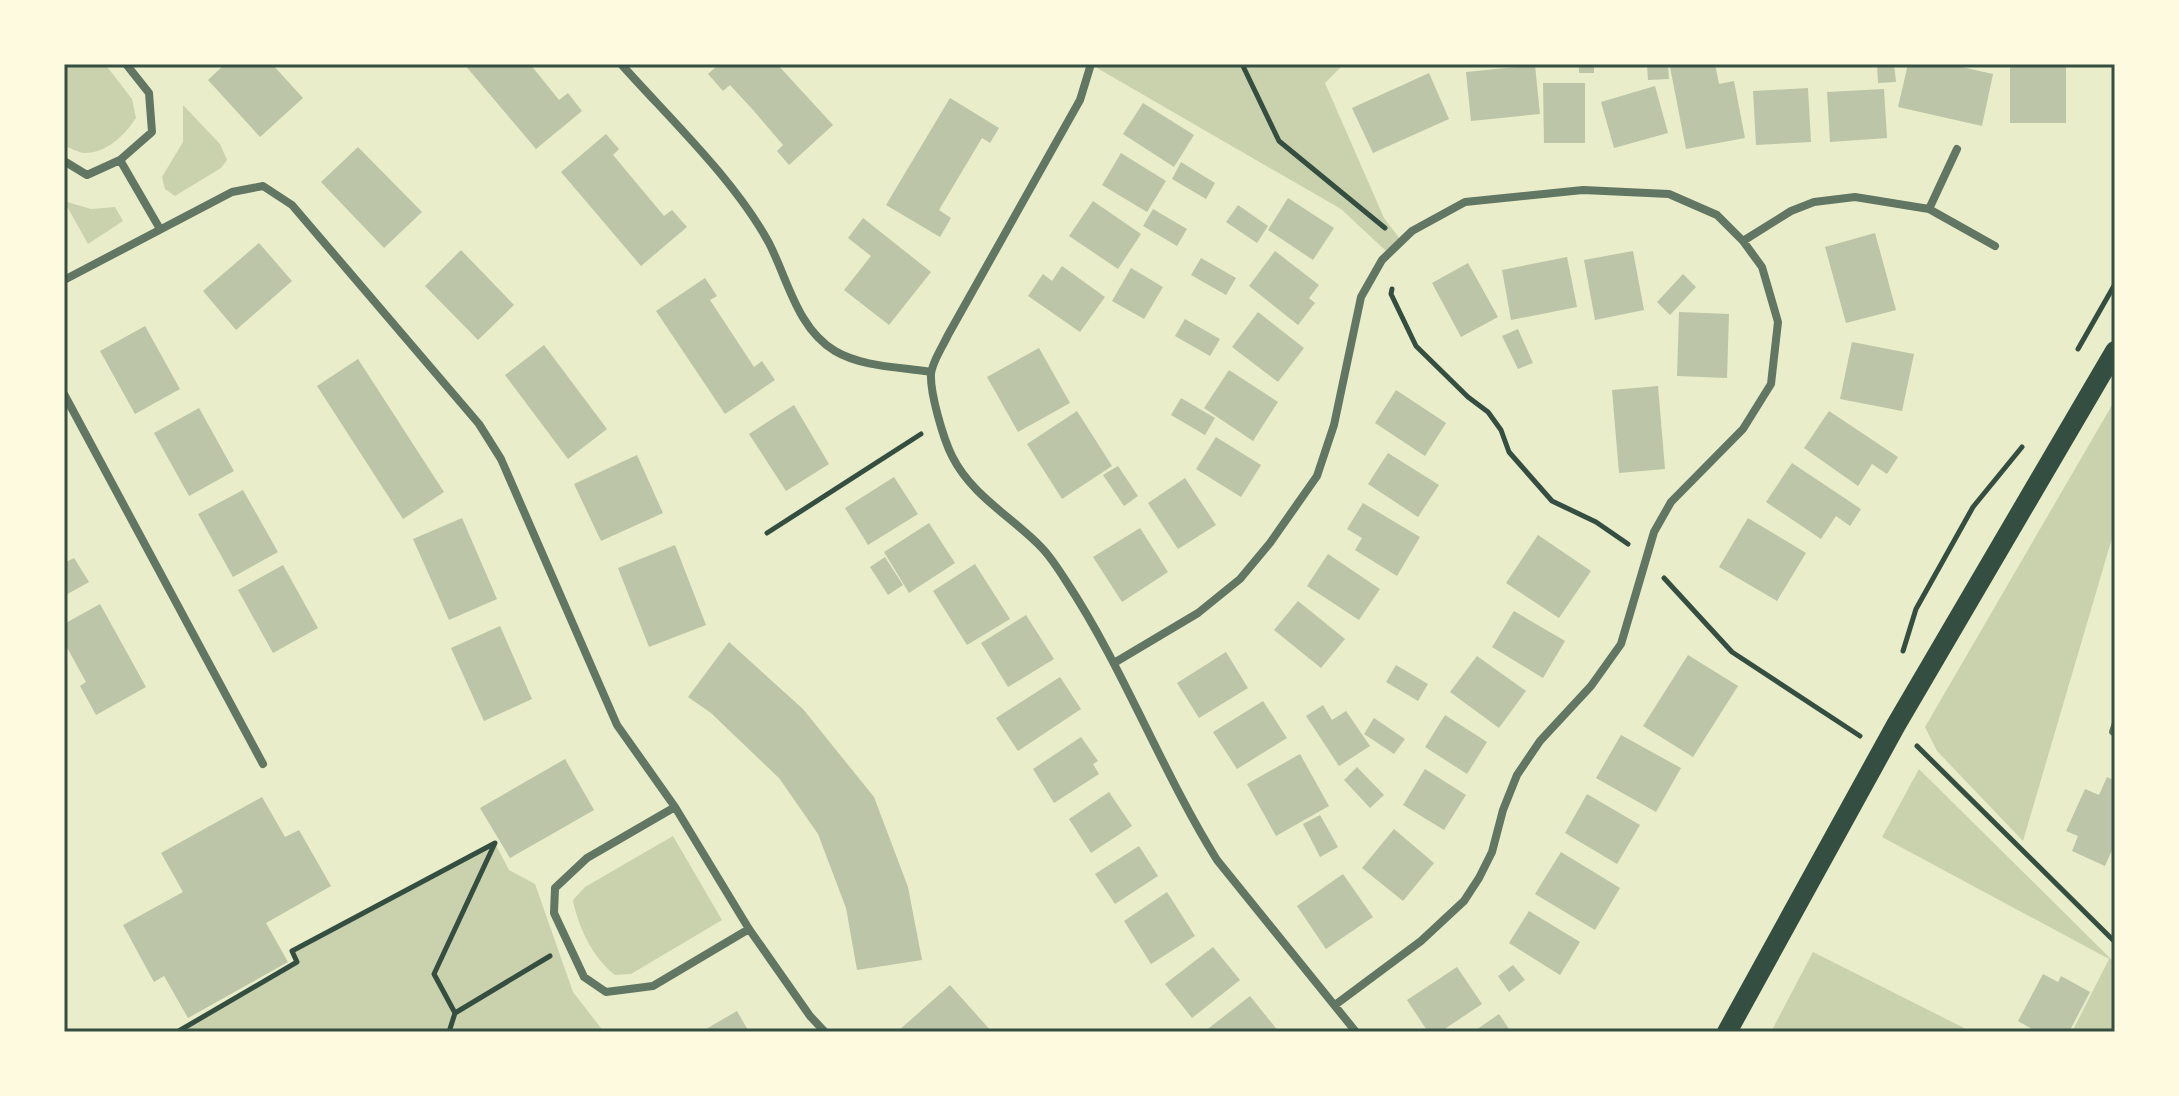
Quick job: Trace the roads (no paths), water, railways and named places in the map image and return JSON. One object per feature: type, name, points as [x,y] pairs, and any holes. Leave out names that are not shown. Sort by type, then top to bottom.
[{"type":"main road","points":[[1727,1032],[1896,725],[2115,351]]},
{"type":"street","points":[[64,161],[87,175],[120,160],[152,132],[149,93],[126,64]]},
{"type":"street","points":[[621,64],[732,188],[752,215],[769,244],[804,321],[834,350],[857,360],[931,372]]},
{"type":"street","points":[[1091,64],[1080,100],[956,321],[931,372],[939,424],[952,456],[969,482],[1041,547],[1066,581],[1114,663],[1199,831],[1217,860],[1356,1032]]},
{"type":"street","points":[[1929,209],[1957,149]]},
{"type":"street","points":[[120,160],[160,229]]},
{"type":"street","points":[[64,280],[232,192],[263,186],[292,205],[479,424],[501,459],[617,725],[675,807],[749,929],[810,1016],[825,1032]]},
{"type":"street","points":[[1114,663],[1198,613],[1240,579],[1270,543],[1317,476],[1334,425],[1361,297],[1382,260],[1412,231],[1465,202],[1583,190],[1669,194],[1717,215],[1743,241],[1762,267],[1778,322],[1771,384],[1743,429],[1671,502],[1654,532],[1621,644],[1591,686],[1540,741],[1517,775],[1503,810],[1492,852],[1464,901],[1421,941],[1335,1005]]},
{"type":"street","points":[[1743,241],[1791,211],[1814,202],[1855,197],[1929,209],[1995,246]]},
{"type":"street","points":[[64,394],[263,764]]},
{"type":"street","points":[[675,807],[587,858],[555,888],[554,913],[584,977],[606,992],[653,986],[749,929]]},
{"type":"lane","points":[[2115,723],[2112,732],[2115,734]]}]
